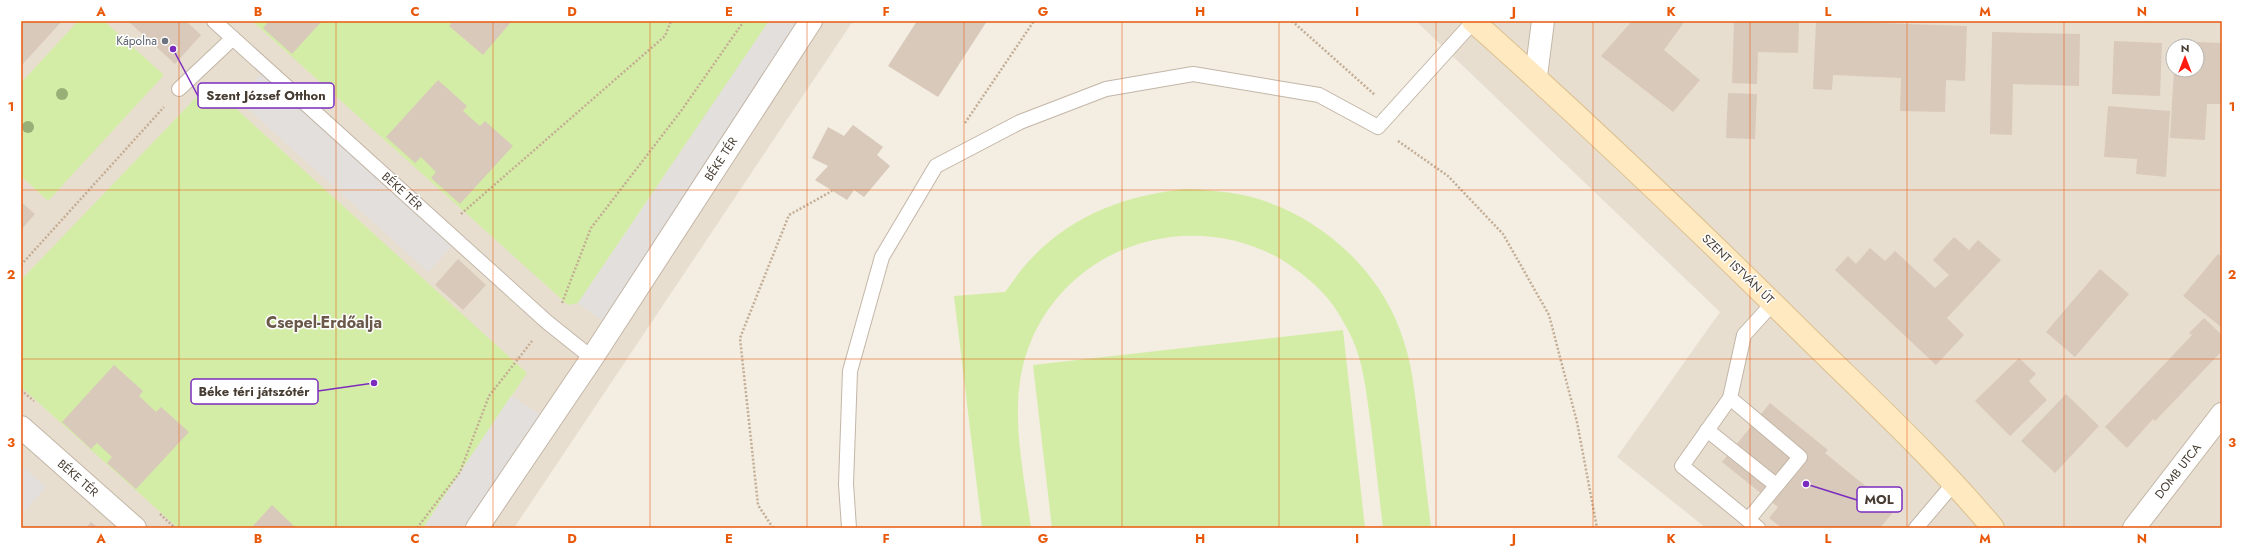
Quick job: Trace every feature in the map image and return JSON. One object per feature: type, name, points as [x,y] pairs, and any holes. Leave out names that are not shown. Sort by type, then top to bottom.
[{"type":"street","name":"BÉKE TÉR","points":[[477,528],[592,358],[811,21]]},
{"type":"street","name":"SZENT ISTVÁN ÚT","points":[[1473,21],[1536,76],[1773,303],[1955,482],[1993,528]]},
{"type":"street","points":[[1536,76],[1544,21]]},
{"type":"street","name":"DOMB UTCA","points":[[2134,528],[2222,414]]},
{"type":"street","name":"BÉKE TÉR","points":[[21,428],[135,528]]},
{"type":"lane","name":"BÉKE TÉR","points":[[214,21],[547,322],[592,358]]},
{"type":"lane","points":[[849,528],[846,484],[850,371],[882,257],[936,166],[1020,122],[1106,89],[1193,74],[1319,95],[1378,127],[1473,21]]},
{"type":"lane","points":[[179,90],[233,38]]},
{"type":"lane","points":[[1730,398],[1800,457],[1776,485],[1753,524],[1682,466],[1730,398],[1744,335],[1773,303]]},
{"type":"lane","points":[[1707,430],[1776,485]]},
{"type":"lane","points":[[1916,528],[1955,482]]},
{"type":"path","points":[[461,215],[665,36],[671,21]]},
{"type":"path","points":[[417,528],[460,472],[489,396],[561,304],[591,228],[681,111],[744,21]]},
{"type":"path","points":[[962,127],[1034,21]]},
{"type":"path","points":[[1292,21],[1392,111]]},
{"type":"path","points":[[21,265],[179,90]]},
{"type":"path","points":[[1378,127],[1448,176],[1503,234],[1549,314],[1577,422],[1597,528]]},
{"type":"path","points":[[773,528],[758,505],[740,338],[789,215],[832,191]]},
{"type":"shaded area","points":[[21,21],[853,21],[514,528],[21,528]]},
{"type":"shaded area","points":[[769,21],[811,21],[612,328],[578,303]]},
{"type":"shaded area","points":[[1416,21],[2222,21],[2222,528],[1706,528],[1617,457],[1720,312]]},
{"type":"shaded area","points":[[266,68],[457,241],[428,272],[238,100]]},
{"type":"shaded area","points":[[511,396],[549,420],[477,528],[423,528]]},
{"type":"shaded area","points":[[21,465],[46,487],[21,515]]},
{"type":"green space","points":[[78,21],[104,21],[164,75],[48,201],[21,176],[21,83]]},
{"type":"green space","points":[[252,21],[769,21],[578,303],[568,305]]},
{"type":"green space","points":[[209,84],[527,373],[423,528],[178,528],[21,387],[21,280]]},
{"type":"green space","points":[[1186,189],[1243,195],[1270,203],[1296,215],[1320,230],[1343,248],[1363,268],[1380,291],[1394,316],[1410,362],[1431,528],[1383,528],[1371,426],[1362,367],[1351,336],[1335,308],[1323,293],[1300,272],[1284,261],[1249,245],[1212,237],[1175,236],[1140,244],[1106,258],[1076,279],[1050,307],[1031,341],[1023,363],[1019,386],[1018,410],[1021,457],[1031,528],[982,528],[954,296],[1005,292],[1020,272],[1045,245],[1063,231],[1081,220],[1121,202],[1142,196]]},
{"type":"green space","points":[[1343,330],[1365,528],[1052,528],[1033,365]]},
{"type":"building","points":[[21,21],[62,21],[21,66]]},
{"type":"building","points":[[128,21],[186,21],[201,35],[175,64]]},
{"type":"building","points":[[267,21],[322,21],[292,54],[263,28],[268,22]]},
{"type":"building","points":[[453,21],[512,21],[483,55],[449,26]]},
{"type":"building","points":[[917,21],[987,21],[938,97],[888,66]]},
{"type":"building","points":[[1632,21],[1685,21],[1664,50],[1700,80],[1673,112],[1601,56]]},
{"type":"building","points":[[1734,21],[1799,21],[1798,53],[1758,52],[1757,84],[1732,83]]},
{"type":"building","points":[[1816,21],[1967,26],[1965,81],[1946,80],[1945,112],[1900,111],[1901,78],[1833,75],[1832,90],[1813,89]]},
{"type":"building","points":[[1992,32],[2080,34],[2079,86],[2013,84],[2012,135],[1990,134]]},
{"type":"building","points":[[2114,41],[2162,43],[2160,96],[2112,94]]},
{"type":"building","points":[[2205,42],[2222,43],[2222,104],[2207,104],[2205,140],[2170,138],[2174,78],[2205,78]]},
{"type":"building","points":[[438,80],[467,106],[463,111],[480,126],[485,121],[513,146],[460,204],[431,178],[436,172],[421,157],[415,163],[386,137]]},
{"type":"building","points":[[1728,93],[1757,94],[1755,139],[1726,138]]},
{"type":"building","points":[[2108,106],[2170,111],[2166,177],[2136,174],[2137,159],[2104,157]]},
{"type":"building","points":[[853,125],[883,147],[877,155],[890,166],[864,197],[854,190],[847,200],[815,180],[828,166],[812,158],[828,127],[844,136]]},
{"type":"building","points":[[21,202],[35,214],[21,230]]},
{"type":"building","points":[[1954,237],[1969,250],[1978,240],[2001,260],[1947,318],[1964,335],[1936,365],[1835,270],[1848,256],[1856,264],[1870,248],[1885,261],[1895,251],[1935,288],[1949,275],[1933,260]]},
{"type":"building","points":[[2218,254],[2222,257],[2222,328],[2183,296]]},
{"type":"building","points":[[458,259],[486,285],[463,310],[435,285]]},
{"type":"building","points":[[2100,269],[2129,294],[2075,357],[2046,332]]},
{"type":"building","points":[[2204,318],[2222,335],[2222,351],[2155,421],[2153,419],[2127,448],[2105,427],[2192,335],[2189,333]]},
{"type":"building","points":[[2019,358],[2036,374],[2029,381],[2047,400],[2010,436],[1975,401]]},
{"type":"building","points":[[114,365],[143,391],[139,396],[156,412],[161,407],[189,432],[136,489],[107,463],[112,457],[97,443],[91,449],[62,422]]},
{"type":"building","points":[[2066,394],[2099,426],[2055,473],[2021,441]]},
{"type":"building","points":[[1770,403],[1828,450],[1825,453],[1895,510],[1880,528],[1782,528],[1769,518],[1778,507],[1722,462]]},
{"type":"building","points":[[272,505],[296,528],[251,528]]},
{"type":"building","points":[[91,522],[98,528],[86,528]]},
{"type":"place","name":"Kápolna","points":[[165,41]]},
{"type":"place","name":"Szent József Otthon","points":[[173,49]]},
{"type":"place","name":"Béke téri játszótér","points":[[374,383]]},
{"type":"place","name":"MOL","points":[[1806,484]]},
{"type":"district","name":"Csepel-Erdőalja","points":[[324,322]]}]
